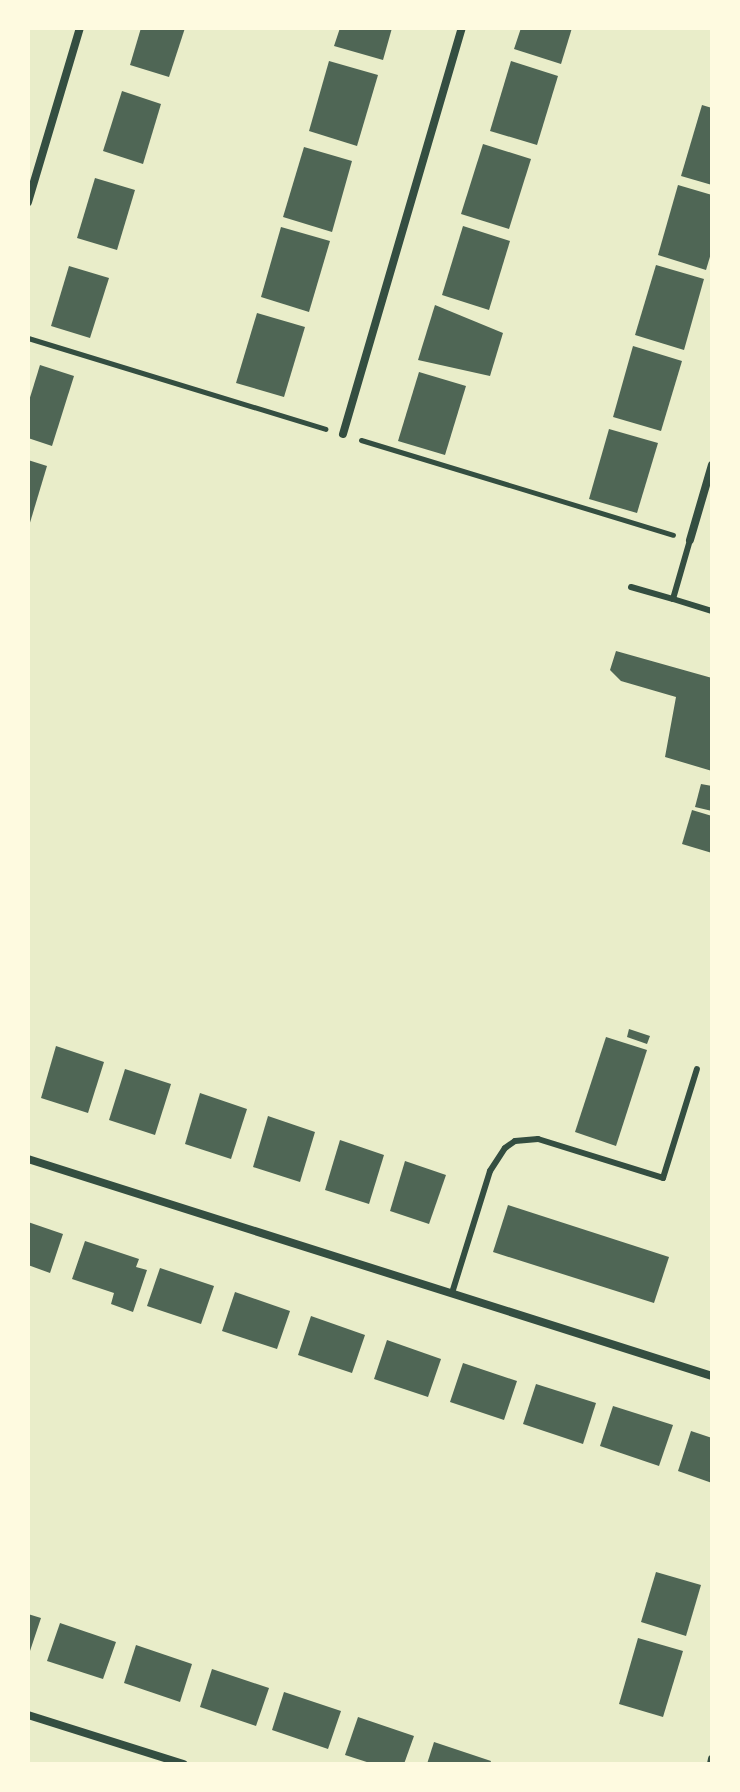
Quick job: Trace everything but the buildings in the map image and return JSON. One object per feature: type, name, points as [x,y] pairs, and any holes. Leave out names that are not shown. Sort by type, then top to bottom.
[{"type":"street","points":[[28,202],[80,28]]},
{"type":"street","points":[[343,434],[462,28]]},
{"type":"street","points":[[690,540],[712,465]]},
{"type":"street","points":[[28,1159],[712,1376]]},
{"type":"street","points":[[28,1715],[183,1764]]},
{"type":"lane","points":[[673,599],[690,540]]},
{"type":"lane","points":[[631,587],[712,611]]},
{"type":"lane","points":[[452,1293],[490,1171],[505,1148],[515,1141],[538,1139],[663,1178],[697,1069]]},
{"type":"path","points":[[28,338],[690,540]]}]
